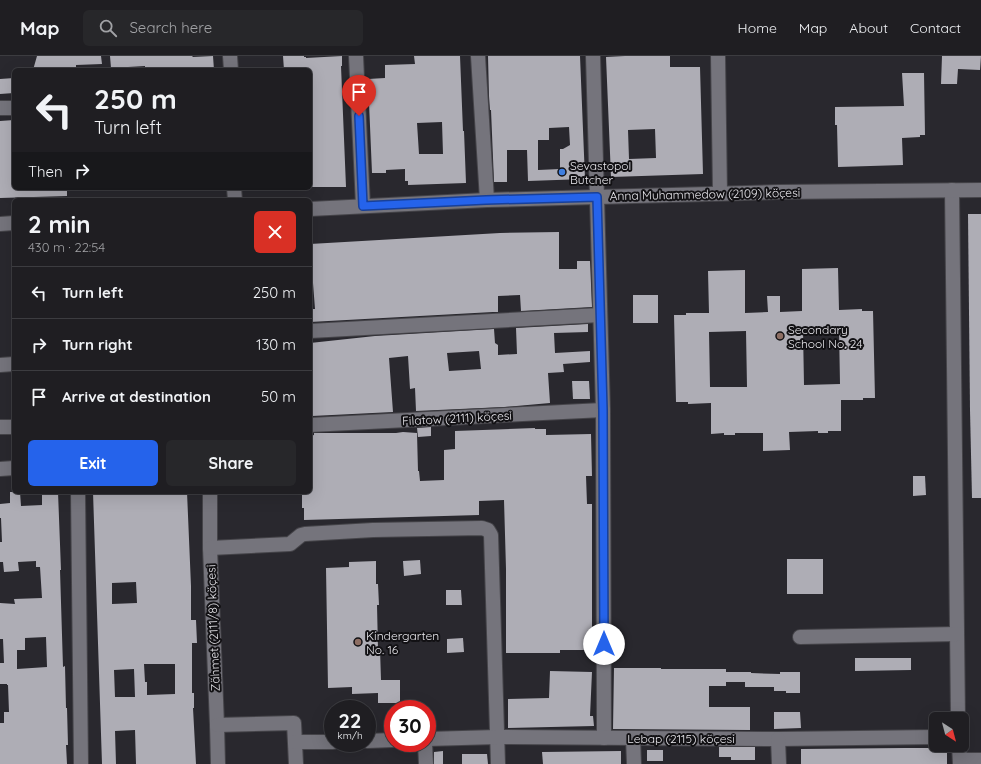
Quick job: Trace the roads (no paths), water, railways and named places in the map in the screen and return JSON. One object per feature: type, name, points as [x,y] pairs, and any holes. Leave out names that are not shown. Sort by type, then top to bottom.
[{"type":"street","points":[[230,56],[231,68]]},
{"type":"street","points":[[356,56],[363,206]]},
{"type":"street","points":[[478,56],[486,200]]},
{"type":"street","points":[[593,56],[603,410],[604,738]]},
{"type":"street","points":[[718,56],[720,194]]},
{"type":"street","points":[[0,108],[12,108]]},
{"type":"street","points":[[952,190],[958,712]]},
{"type":"street","name":"Anna Muhammedow (2109) köçesi","points":[[312,209],[486,200],[720,194],[981,190]]},
{"type":"street","points":[[0,224],[12,223]]},
{"type":"street","points":[[312,331],[600,315]]},
{"type":"street","points":[[0,365],[12,364]]},
{"type":"street","name":"Filatow (2111) köçesi","points":[[312,425],[603,410]]},
{"type":"street","points":[[0,427],[12,427]]},
{"type":"street","points":[[0,468],[12,468]]},
{"type":"street","points":[[78,494],[81,764]]},
{"type":"street","name":"Zähmet (2111/8) köçesi","points":[[210,494],[210,548],[218,764]]},
{"type":"street","points":[[210,548],[290,544],[304,534],[373,530],[482,528],[488,530],[491,535],[498,764]]},
{"type":"street","points":[[800,637],[957,634]]},
{"type":"street","points":[[217,725],[294,723],[296,764]]},
{"type":"street","name":"Lebap (2115) köçesi","points":[[436,739],[497,737],[778,739],[929,737]]},
{"type":"street","points":[[633,738],[634,764]]},
{"type":"street","points":[[778,739],[779,764]]},
{"type":"street","points":[[296,742],[324,742]]},
{"type":"street","points":[[425,752],[426,764]]},
{"type":"street","points":[[959,752],[960,762],[981,760]]},
{"type":"place","name":"Sevastopol Butcher","points":[[562,172]]},
{"type":"place","name":"Secondary School No. 24","points":[[780,336]]},
{"type":"place","name":"Kindergarten No. 16","points":[[358,642]]}]
